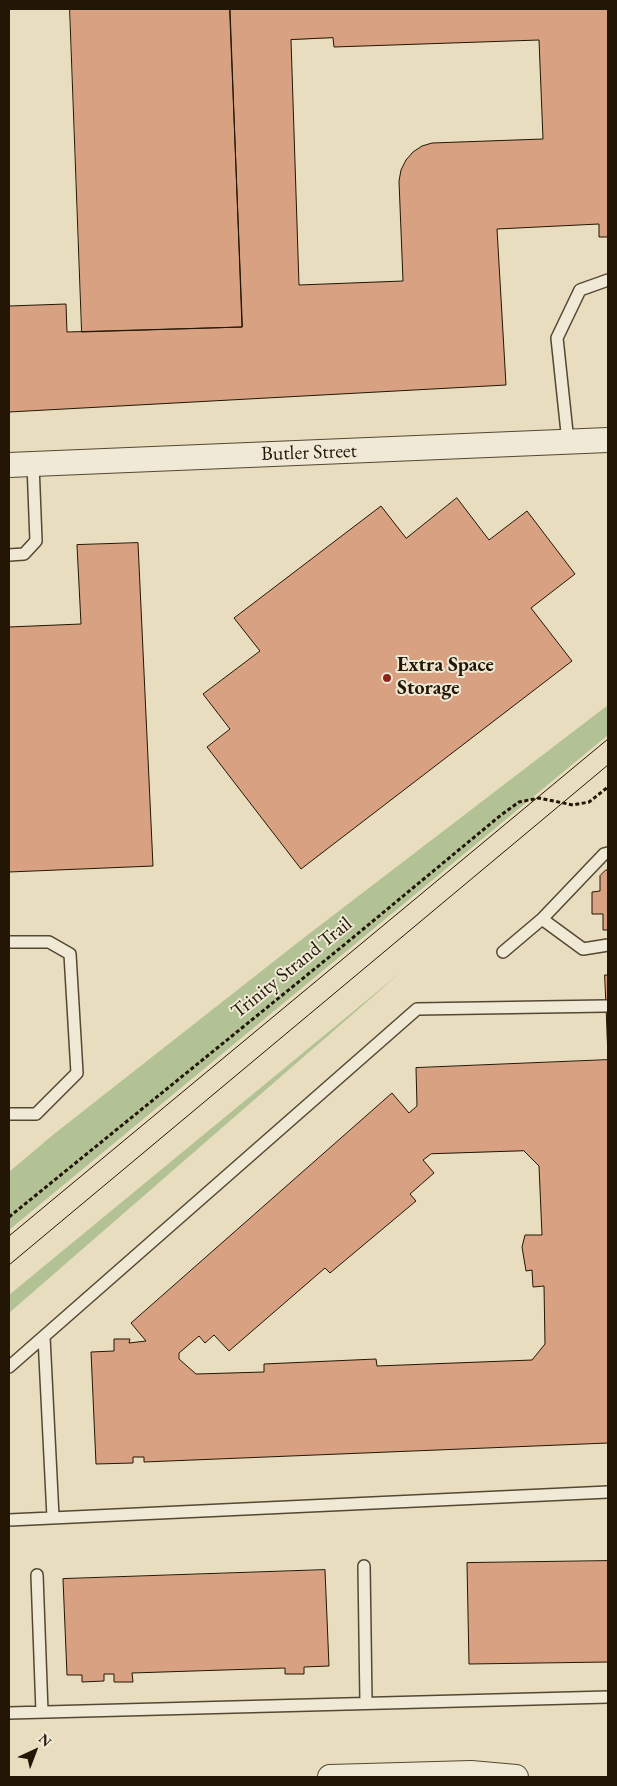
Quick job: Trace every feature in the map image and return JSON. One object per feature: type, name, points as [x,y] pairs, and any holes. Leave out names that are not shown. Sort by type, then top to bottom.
[{"type":"street","name":"Butler Street","points":[[9,465],[608,440]]},
{"type":"street","points":[[330,1777],[471,1773],[513,1777]]},
{"type":"lane","points":[[568,442],[557,338],[580,290],[608,280]]},
{"type":"lane","points":[[9,555],[24,554],[36,541],[33,464]]},
{"type":"lane","points":[[503,952],[542,919],[604,854],[608,853]]},
{"type":"lane","points":[[542,919],[583,949],[608,945]]},
{"type":"lane","points":[[9,942],[49,942],[70,954],[76,1073],[36,1114],[9,1114]]},
{"type":"lane","points":[[9,1367],[417,1009],[606,1006]]},
{"type":"lane","points":[[44,1337],[53,1518]]},
{"type":"lane","points":[[9,1520],[608,1492]]},
{"type":"lane","points":[[364,1566],[366,1703]]},
{"type":"lane","points":[[37,1575],[42,1712]]},
{"type":"lane","points":[[9,1712],[608,1697]]},
{"type":"path","name":"Trinity Strand Trail","points":[[9,1217],[519,802],[539,798],[573,806],[588,802],[608,787]]},
{"type":"green space","points":[[608,705],[608,735],[9,1230],[9,1172],[54,1134],[301,940]]},
{"type":"green space","points":[[400,973],[9,1313],[9,1295]]},
{"type":"building","points":[[70,9],[230,9],[242,327],[82,332]]},
{"type":"building","points":[[230,9],[608,9],[608,237],[599,237],[599,224],[497,229],[506,385],[9,412],[9,306],[66,304],[67,332],[242,327]],"holes":[[[333,38],[334,47],[539,40],[543,139],[432,143],[422,146],[406,160],[401,170],[399,181],[403,281],[299,285],[291,40]]]},
{"type":"building","name":"Extra Space Storage","points":[[457,498],[489,540],[527,511],[575,574],[531,608],[572,661],[301,869],[207,747],[230,729],[203,694],[260,651],[234,618],[381,506],[406,538]]},
{"type":"building","points":[[138,543],[153,866],[9,872],[9,627],[81,624],[77,545]]},
{"type":"building","points":[[608,870],[608,930],[603,930],[603,914],[592,914],[592,892],[600,891],[600,876]]},
{"type":"building","points":[[605,975],[608,975],[608,1058],[606,1006]]},
{"type":"building","points":[[608,1060],[608,1443],[144,1462],[144,1457],[133,1457],[133,1463],[96,1464],[91,1352],[114,1351],[114,1339],[130,1339],[129,1343],[146,1341],[131,1323],[392,1093],[409,1113],[417,1106],[416,1068]],"holes":[[[524,1151],[539,1166],[542,1235],[525,1235],[522,1247],[526,1271],[532,1270],[533,1287],[544,1286],[545,1344],[532,1360],[377,1366],[376,1359],[264,1364],[264,1372],[196,1374],[179,1359],[179,1353],[199,1336],[205,1343],[214,1335],[229,1351],[325,1268],[330,1273],[416,1201],[410,1194],[434,1173],[423,1160],[431,1154]]]},
{"type":"building","points":[[608,1561],[608,1662],[469,1664],[467,1563]]},
{"type":"building","points":[[325,1570],[329,1666],[304,1667],[304,1674],[285,1674],[285,1668],[132,1673],[133,1682],[114,1682],[114,1674],[104,1674],[104,1681],[82,1682],[82,1675],[67,1675],[63,1579]]},
{"type":"tram line","points":[[9,1236],[608,739]]},
{"type":"tram line","points":[[9,1265],[608,765]]},
{"type":"place","name":"Extra Space Storage","points":[[387,678]]}]
